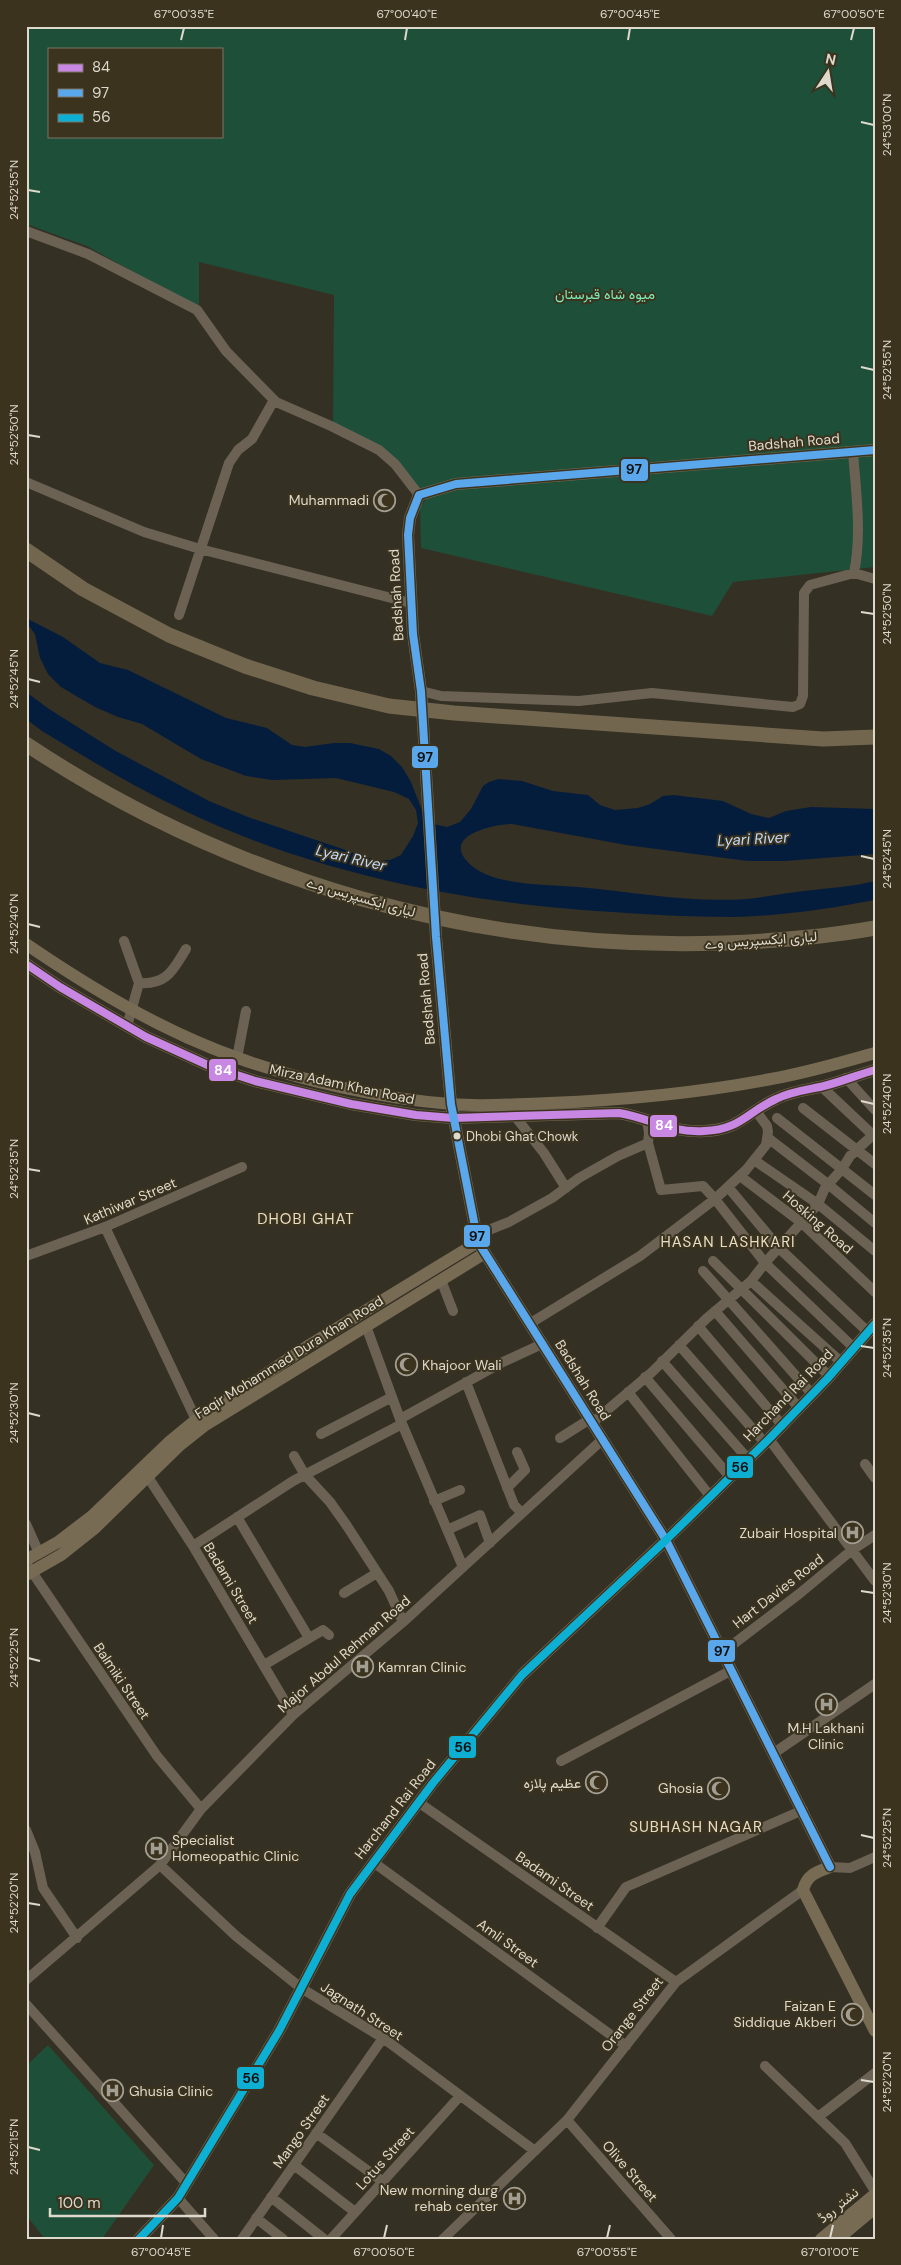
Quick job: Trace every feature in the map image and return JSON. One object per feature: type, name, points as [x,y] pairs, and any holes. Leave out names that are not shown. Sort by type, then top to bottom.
[{"type":"highway","points":[[26,550],[83,589],[169,634],[245,666],[313,688],[388,706],[454,713],[823,739],[875,737]]},
{"type":"highway","name":"لیاری ایکسپریس وے","points":[[26,744],[108,794],[205,842],[295,878],[401,910],[467,924],[564,939],[664,944],[766,941],[875,928]]},
{"type":"main road","name":"Badshah Road","points":[[830,1867],[666,1540],[480,1244],[451,1104],[436,937],[421,719],[421,691],[413,634],[408,534],[410,518],[419,495],[456,484],[875,450]]},
{"type":"main road","name":"Mirza Adam Khan Road","points":[[26,944],[80,981],[200,1043],[237,1058],[327,1083],[391,1097],[451,1104],[595,1101],[718,1088],[781,1077],[875,1053]]},
{"type":"main road","name":"Mirza Adam Khan Road","points":[[26,964],[60,988],[181,1054],[255,1081],[380,1110],[453,1118],[619,1113],[673,1130],[706,1131],[723,1129],[744,1120],[775,1099],[792,1093],[822,1087],[875,1070]]},
{"type":"main road","name":"Faqir Mohammad Dura Khan Road","points":[[198,1424],[219,1416],[441,1280],[480,1244]]},
{"type":"main road","name":"Faqir Mohammad Dura Khan Road","points":[[28,1568],[61,1555],[95,1528],[168,1443],[311,1344],[480,1244]]},
{"type":"main road","name":"Harchand Rai Road","points":[[139,2239],[178,2198],[279,2031],[350,1894],[418,1802],[522,1675],[748,1460],[799,1408],[872,1328]]},
{"type":"main road","name":"Faqir Mohammad Dura Khan Road","points":[[28,1568],[40,1553],[92,1516],[145,1472]]},
{"type":"main road","name":"Orange Street","points":[[803,1890],[806,1880],[812,1874],[830,1867]]},
{"type":"main road","points":[[803,1890],[875,2031]]},
{"type":"main road","name":"نشتر روڈ","points":[[821,2239],[875,2193]]},
{"type":"main road","name":"نشتر روڈ","points":[[838,2239],[875,2208]]},
{"type":"street","points":[[26,230],[88,254],[197,310],[226,351],[274,400],[379,450],[395,464],[419,495]]},
{"type":"street","points":[[179,615],[229,463],[238,450],[252,440],[274,400]]},
{"type":"street","points":[[853,452],[857,513],[857,556],[854,573]]},
{"type":"street","points":[[26,482],[121,523],[200,550],[411,602]]},
{"type":"street","points":[[421,691],[441,696],[579,702],[652,694],[793,707],[800,704],[803,696],[804,594],[810,586],[854,573],[875,579]]},
{"type":"street","points":[[124,941],[140,983],[127,1026]]},
{"type":"street","points":[[140,983],[154,984],[163,980],[173,970],[186,949]]},
{"type":"street","points":[[237,1058],[246,1011]]},
{"type":"street","points":[[846,1078],[875,1110]]},
{"type":"street","points":[[560,1438],[591,1421],[628,1392],[698,1326],[751,1281],[765,1262],[818,1204],[825,1188],[856,1149],[874,1135],[822,1087]]},
{"type":"street","points":[[803,1108],[875,1164]]},
{"type":"street","points":[[530,1324],[640,1256],[715,1199],[740,1176],[766,1145],[768,1138],[767,1126],[756,1111]]},
{"type":"street","points":[[514,1115],[544,1153],[566,1188]]},
{"type":"street","points":[[777,1118],[875,1195]]},
{"type":"street","points":[[647,1121],[648,1143],[661,1190],[702,1186],[715,1199],[765,1262],[854,1348]]},
{"type":"street","points":[[768,1138],[875,1223]]},
{"type":"street","points":[[480,1244],[509,1222],[621,1154],[648,1143]]},
{"type":"street","points":[[754,1160],[818,1204],[875,1251]]},
{"type":"street","name":"Kathiwar Street","points":[[27,1253],[105,1228],[242,1167]]},
{"type":"street","name":"Hosking Road","points":[[740,1176],[802,1223],[875,1292]]},
{"type":"street","points":[[728,1187],[779,1248],[872,1328]]},
{"type":"street","points":[[105,1228],[198,1424]]},
{"type":"street","points":[[713,1261],[740,1290],[829,1376]]},
{"type":"street","points":[[703,1271],[812,1394]]},
{"type":"street","points":[[441,1280],[453,1311]]},
{"type":"street","points":[[751,1281],[841,1362]]},
{"type":"street","points":[[716,1311],[799,1408]]},
{"type":"street","points":[[366,1326],[401,1421],[463,1568]]},
{"type":"street","points":[[698,1326],[782,1425]]},
{"type":"street","points":[[193,1546],[237,1516],[305,1475],[466,1382],[542,1344]]},
{"type":"street","points":[[680,1344],[767,1441],[875,1581]]},
{"type":"street","points":[[662,1362],[748,1460]]},
{"type":"street","points":[[645,1377],[730,1477]]},
{"type":"street","points":[[466,1382],[507,1488],[514,1504],[522,1513]]},
{"type":"street","points":[[628,1392],[710,1496]]},
{"type":"street","points":[[321,1434],[392,1397]]},
{"type":"street","name":"Major Abdul Rehman Road","points":[[26,1980],[160,1865],[201,1808],[293,1715],[403,1622],[602,1439]]},
{"type":"street","points":[[507,1488],[525,1470],[517,1452]]},
{"type":"street","points":[[294,1456],[305,1475],[330,1502],[389,1591],[403,1622]]},
{"type":"street","points":[[865,1464],[875,1478]]},
{"type":"street","name":"Badami Street","points":[[145,1472],[193,1546],[293,1715]]},
{"type":"street","points":[[434,1501],[460,1490]]},
{"type":"street","points":[[446,1530],[480,1515],[490,1543]]},
{"type":"street","points":[[237,1516],[309,1638]]},
{"type":"street","points":[[26,1524],[40,1553]]},
{"type":"street","name":"Hart Davies Road","points":[[723,1652],[799,1594],[852,1550],[875,1535]]},
{"type":"street","name":"Balmiki Street","points":[[28,1568],[157,1756],[201,1808]]},
{"type":"street","points":[[344,1593],[377,1573]]},
{"type":"street","points":[[264,1665],[323,1630],[329,1635]]},
{"type":"street","points":[[561,1761],[732,1670]]},
{"type":"street","points":[[774,1753],[875,1684]]},
{"type":"street","name":"Badami Street","points":[[418,1802],[676,1982]]},
{"type":"street","points":[[597,1928],[626,1887],[803,1810]]},
{"type":"street","points":[[26,1830],[35,1852],[43,1888],[77,1938]]},
{"type":"street","name":"Orange Street","points":[[830,1867],[850,1868],[875,1857]]},
{"type":"street","name":"Amli Street","points":[[373,1862],[626,2046]]},
{"type":"street","name":"Jagnath Street","points":[[160,1865],[236,1936],[301,1988],[383,2038],[535,2151]]},
{"type":"street","name":"Orange Street","points":[[442,2239],[567,2120],[676,1982],[803,1890]]},
{"type":"street","points":[[26,2004],[186,2184]]},
{"type":"street","name":"Mango Street","points":[[242,2239],[383,2038]]},
{"type":"street","points":[[765,2066],[846,2143],[875,2193]]},
{"type":"street","points":[[818,2117],[875,2072]]},
{"type":"street","name":"Lotus Street","points":[[331,2239],[460,2096]]},
{"type":"street","name":"Olive Street","points":[[567,2120],[672,2239]]},
{"type":"street","points":[[316,2134],[382,2182]]},
{"type":"street","points":[[294,2165],[355,2212]]},
{"type":"street","points":[[271,2197],[324,2239]]},
{"type":"street","points":[[178,2198],[214,2239]]},
{"type":"street","points":[[256,2218],[283,2239]]},
{"type":"green space","name":"میوہ شاہ قبرستان","points":[[26,26],[875,26],[875,567],[733,582],[712,616],[421,548],[420,508],[426,499],[384,448],[333,423],[334,295],[199,262],[199,309],[87,246],[26,224]]},
{"type":"green space","points":[[48,2045],[154,2165],[102,2239],[45,2239],[26,2215],[26,2066]]},
{"type":"water","name":"Lyari River","points":[[26,618],[63,637],[100,663],[128,670],[226,718],[267,728],[292,745],[305,747],[350,743],[379,749],[391,756],[402,767],[411,782],[423,813],[433,824],[447,827],[460,822],[471,809],[483,786],[499,779],[522,781],[553,791],[588,795],[600,805],[615,810],[638,808],[650,804],[663,796],[673,795],[723,801],[751,814],[769,818],[786,811],[811,807],[875,809],[875,854],[785,861],[748,861],[626,845],[512,824],[503,825],[471,834],[464,840],[461,847],[463,856],[472,866],[482,873],[494,877],[522,883],[704,900],[747,899],[875,881],[875,900],[804,912],[732,917],[596,911],[490,900],[437,891],[333,867],[282,851],[232,832],[147,792],[42,731],[26,719],[26,692],[49,709],[114,750],[209,801],[248,817],[378,861],[390,860],[401,855],[413,836],[418,823],[416,810],[409,799],[394,792],[336,778],[272,780],[246,776],[201,759],[142,724],[118,717],[95,707],[61,687],[48,674],[40,658],[35,634],[26,622]]},
{"type":"transit line","name":"97","points":[[830,1867],[666,1540],[478,1242],[451,1104],[436,937],[421,691],[413,634],[408,535],[410,518],[419,495],[456,484],[875,450]]},
{"type":"transit line","name":"84","points":[[26,964],[60,987],[146,1037],[212,1067],[255,1081],[351,1104],[416,1115],[453,1118],[619,1113],[681,1130],[716,1130],[743,1120],[766,1104],[781,1097],[875,1070]]},
{"type":"transit line","name":"56","points":[[139,2239],[178,2198],[279,2031],[350,1894],[433,1783],[522,1675],[666,1540],[769,1439],[827,1379],[875,1324]]},
{"type":"place","name":"Muhammadi","points":[[385,500]]},
{"type":"place","name":"Dhobi Ghat Chowk","points":[[457,1136]]},
{"type":"place","name":"Khajoor Wali","points":[[406,1365]]},
{"type":"place","name":"Zubair Hospital","points":[[853,1533]]},
{"type":"place","name":"Kamran Clinic","points":[[362,1667]]},
{"type":"place","name":"M.H Lakhani Clinic","points":[[826,1705]]},
{"type":"place","name":"عظیم پلازہ","points":[[597,1783]]},
{"type":"place","name":"Ghosia","points":[[719,1788]]},
{"type":"place","name":"Specialist Homeopathic Clinic","points":[[156,1848]]},
{"type":"place","name":"Faizan E Siddique Akberi","points":[[852,2014]]},
{"type":"place","name":"Ghusia Clinic","points":[[113,2091]]},
{"type":"place","name":"New morning durg rehab center","points":[[514,2198]]},
{"type":"district","name":"DHOBI GHAT","points":[[306,1219]]},
{"type":"district","name":"HASAN LASHKARI","points":[[728,1242]]},
{"type":"district","name":"SUBHASH NAGAR","points":[[696,1827]]}]
